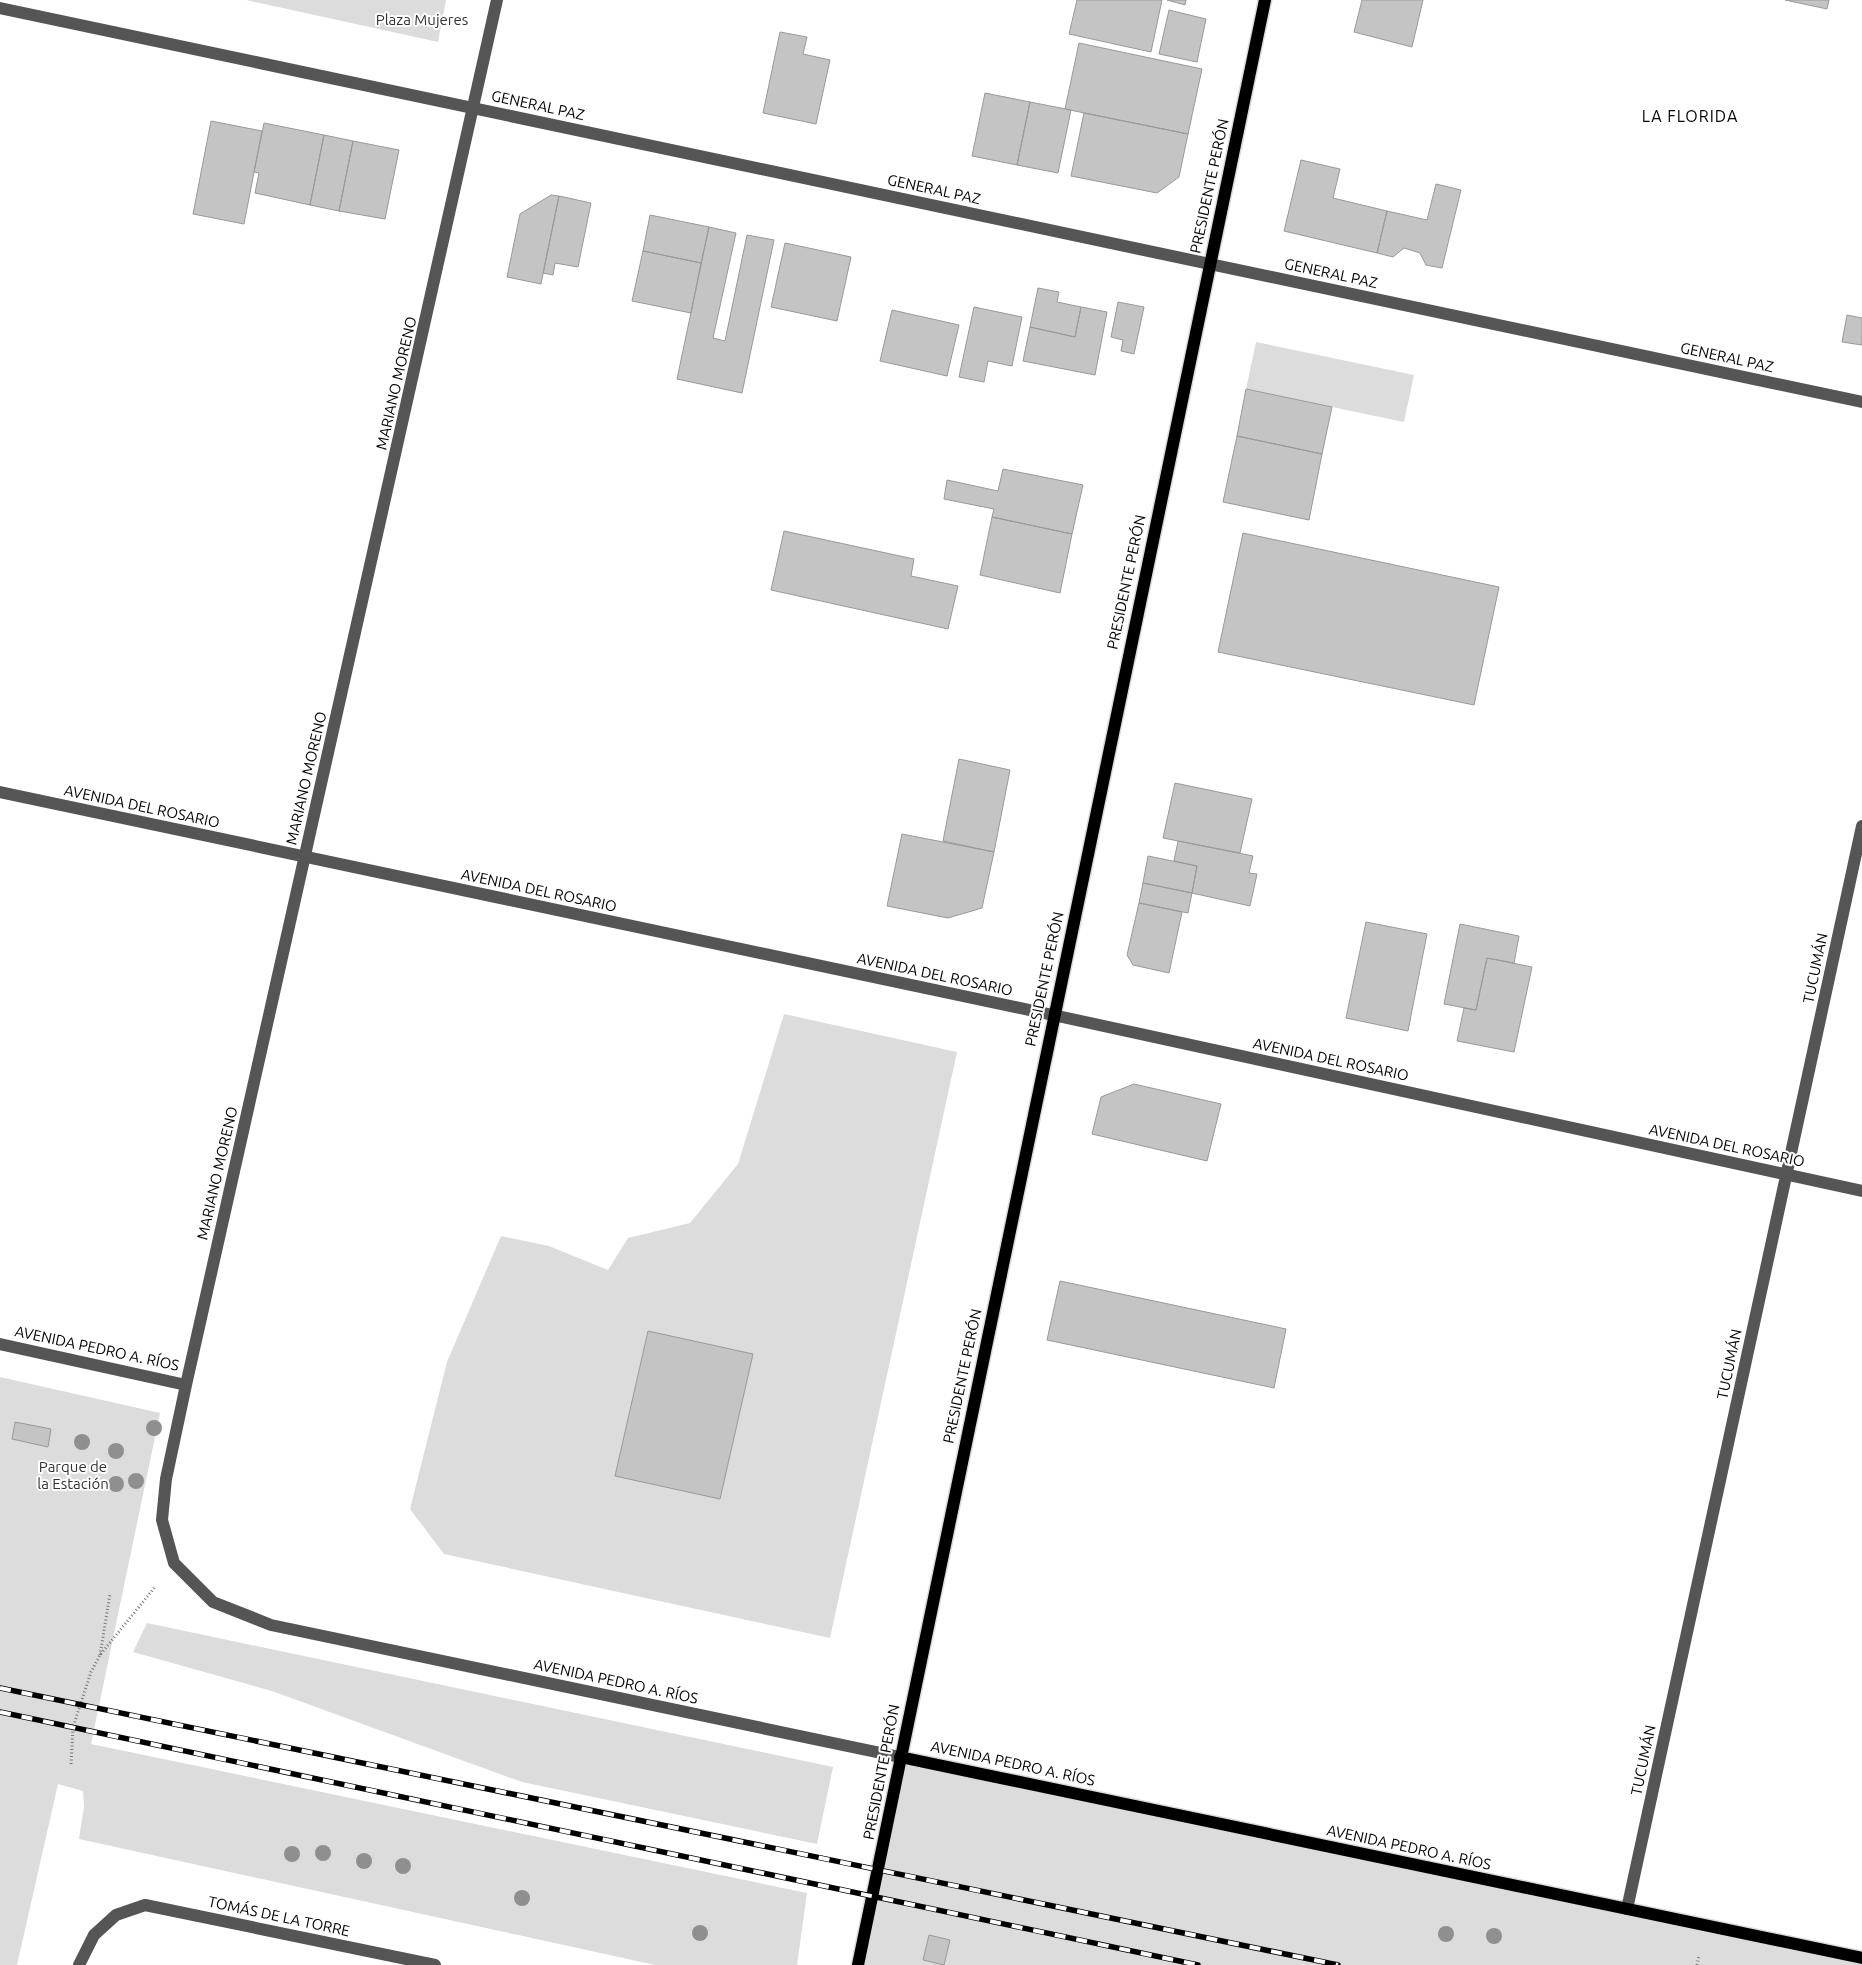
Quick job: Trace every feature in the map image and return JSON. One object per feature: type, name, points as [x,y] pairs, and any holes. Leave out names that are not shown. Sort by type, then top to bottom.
[{"type":"main road","name":"PRESIDENTE PERÓN","points":[[858,1965],[1053,1015],[1265,0]]},
{"type":"main road","name":"AVENIDA PEDRO A. RÍOS","points":[[900,1757],[1862,1958]]},
{"type":"street","name":"MARIANO MORENO","points":[[174,1563],[162,1520],[166,1479],[497,0]]},
{"type":"street","name":"GENERAL PAZ","points":[[0,8],[1862,402]]},
{"type":"street","name":"AVENIDA DEL ROSARIO","points":[[0,792],[1053,1015],[1862,1191]]},
{"type":"street","name":"TUCUMÁN","points":[[1627,1909],[1862,826]]},
{"type":"street","name":"AVENIDA PEDRO A. RÍOS","points":[[0,1344],[186,1384]]},
{"type":"street","name":"AVENIDA PEDRO A. RÍOS","points":[[174,1563],[213,1602],[271,1625],[900,1757]]},
{"type":"street","name":"TOMÁS DE LA TORRE","points":[[79,1965],[94,1936],[116,1915],[145,1905],[435,1965]]},
{"type":"path","points":[[71,1764],[73,1727],[91,1672],[100,1655],[174,1563]]},
{"type":"path","points":[[100,1655],[110,1594]]},
{"type":"green space","name":"Plaza Mujeres","points":[[246,0],[446,0],[438,42]]},
{"type":"green space","points":[[1256,342],[1414,375],[1404,422],[1246,389]]},
{"type":"green space","points":[[784,1014],[957,1052],[830,1638],[444,1554],[410,1509],[447,1362],[501,1236],[549,1246],[608,1270],[628,1238],[690,1223],[738,1164]]},
{"type":"green space","name":"Parque de la Estación","points":[[0,1377],[160,1413],[91,1744],[807,1893],[797,1965],[655,1965],[79,1839],[84,1806],[83,1791],[58,1784],[17,1965],[0,1965]]},
{"type":"green space","points":[[147,1623],[833,1767],[817,1844],[522,1782],[272,1691],[133,1652]]},
{"type":"green space","points":[[900,1757],[1862,1958],[1862,1965],[858,1965]]},
{"type":"building","points":[[1077,0],[1162,0],[1151,52],[1069,34]]},
{"type":"building","points":[[1167,0],[1186,0],[1185,5]]},
{"type":"building","points":[[1362,0],[1423,0],[1412,47],[1354,32]]},
{"type":"building","points":[[1785,0],[1829,0],[1827,9]]},
{"type":"building","points":[[1169,10],[1206,19],[1197,62],[1159,54]]},
{"type":"building","points":[[780,32],[807,37],[803,54],[830,60],[816,124],[763,113]]},
{"type":"building","points":[[1079,43],[1202,69],[1188,134],[1065,109]]},
{"type":"building","points":[[985,93],[1030,102],[1017,165],[972,156]]},
{"type":"building","points":[[1030,102],[1071,110],[1058,173],[1017,165]]},
{"type":"building","points":[[1084,113],[1188,134],[1179,177],[1157,193],[1071,176]]},
{"type":"building","points":[[211,121],[262,131],[244,224],[193,214]]},
{"type":"building","points":[[264,123],[324,135],[310,205],[255,193],[259,173],[254,172]]},
{"type":"building","points":[[324,135],[353,141],[339,211],[310,205]]},
{"type":"building","points":[[353,141],[399,150],[385,219],[339,211]]},
{"type":"building","points":[[1301,160],[1340,169],[1333,198],[1387,211],[1377,253],[1284,231]]},
{"type":"building","points":[[1436,184],[1461,190],[1442,268],[1426,265],[1420,253],[1404,248],[1393,257],[1377,253],[1387,211],[1427,220]]},
{"type":"building","points":[[551,195],[559,196],[541,284],[507,277],[520,214]]},
{"type":"building","points":[[559,196],[591,203],[578,267],[555,263],[553,275],[543,273]]},
{"type":"building","points":[[650,215],[709,227],[701,263],[643,251]]},
{"type":"building","points":[[709,227],[736,233],[713,338],[725,341],[747,235],[774,240],[742,393],[677,379]]},
{"type":"building","points":[[785,243],[851,257],[837,321],[771,307]]},
{"type":"building","points":[[643,251],[701,263],[691,313],[632,301]]},
{"type":"building","points":[[1038,288],[1059,292],[1057,302],[1081,307],[1075,337],[1030,327]]},
{"type":"building","points":[[1118,302],[1144,307],[1134,354],[1121,351],[1123,340],[1111,337]]},
{"type":"building","points":[[974,307],[1022,317],[1012,366],[988,361],[984,382],[959,377]]},
{"type":"building","points":[[1081,307],[1107,312],[1095,375],[1023,361],[1030,327],[1075,337]]},
{"type":"building","points":[[892,310],[959,325],[947,376],[880,361]]},
{"type":"building","points":[[1847,315],[1862,318],[1862,345],[1842,342]]},
{"type":"building","points":[[1246,389],[1332,407],[1322,454],[1237,436]]},
{"type":"building","points":[[1237,436],[1322,454],[1309,520],[1223,502]]},
{"type":"building","points":[[1003,469],[1083,485],[1072,534],[992,517],[994,509],[944,499],[947,480],[998,491]]},
{"type":"building","points":[[992,517],[1072,534],[1060,593],[980,575]]},
{"type":"building","points":[[784,531],[914,559],[911,576],[958,586],[948,629],[771,590]]},
{"type":"building","points":[[1243,533],[1499,587],[1474,705],[1218,652]]},
{"type":"building","points":[[959,759],[1010,770],[994,852],[943,841]]},
{"type":"building","points":[[1175,783],[1252,799],[1240,853],[1163,838]]},
{"type":"building","points":[[902,834],[994,852],[982,908],[948,918],[887,906]]},
{"type":"building","points":[[1178,841],[1253,856],[1249,873],[1257,874],[1250,906],[1192,893],[1197,866],[1174,861]]},
{"type":"building","points":[[1148,856],[1197,866],[1192,893],[1143,883]]},
{"type":"building","points":[[1143,883],[1192,893],[1188,913],[1139,903]]},
{"type":"building","points":[[1139,903],[1182,912],[1169,973],[1133,965],[1127,955]]},
{"type":"building","points":[[1366,922],[1427,934],[1408,1031],[1346,1018]]},
{"type":"building","points":[[1460,924],[1519,936],[1514,963],[1487,958],[1476,1010],[1444,1004]]},
{"type":"building","points":[[1487,958],[1532,967],[1514,1052],[1457,1041],[1464,1008],[1476,1010]]},
{"type":"building","points":[[1134,1084],[1221,1104],[1207,1161],[1092,1134],[1101,1097]]},
{"type":"building","points":[[1060,1281],[1286,1329],[1274,1388],[1047,1340]]},
{"type":"building","points":[[648,1331],[753,1354],[720,1499],[615,1476]]},
{"type":"building","points":[[15,1422],[51,1429],[48,1447],[12,1439]]},
{"type":"building","points":[[929,1935],[950,1940],[944,1965],[923,1960]]},
{"type":"railway","points":[[0,1688],[1338,1965]]},
{"type":"railway","points":[[0,1712],[1198,1965]]},
{"type":"district","name":"LA FLORIDA","points":[[1690,116]]}]
